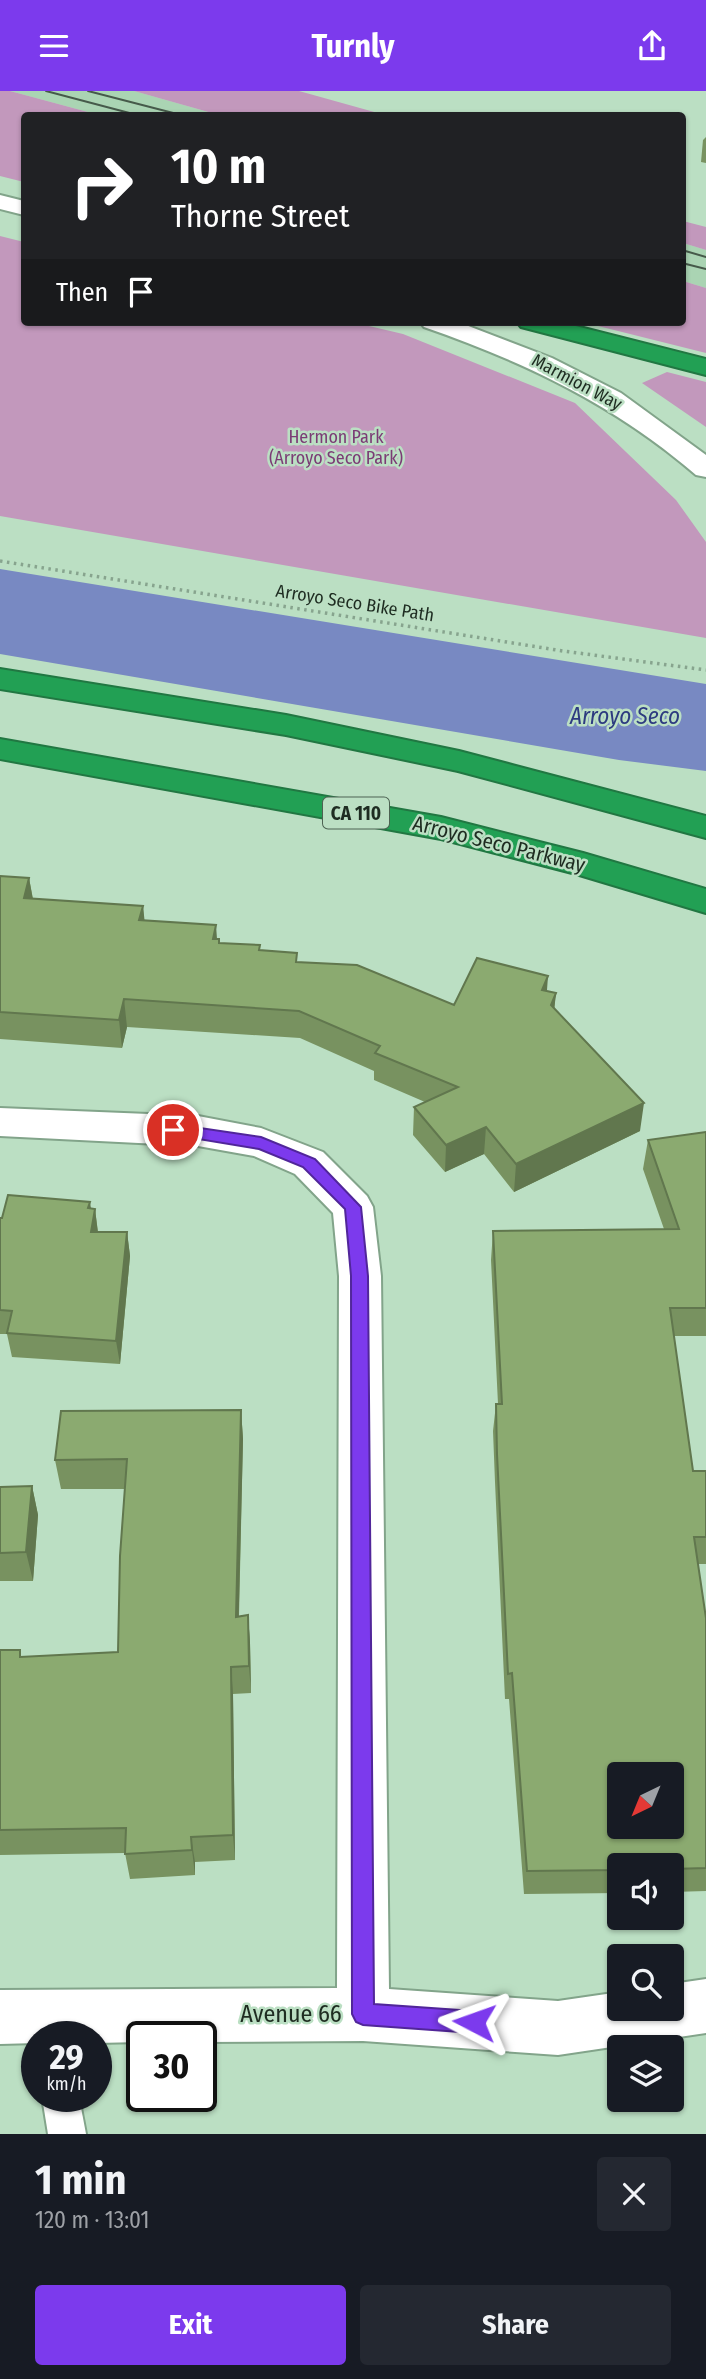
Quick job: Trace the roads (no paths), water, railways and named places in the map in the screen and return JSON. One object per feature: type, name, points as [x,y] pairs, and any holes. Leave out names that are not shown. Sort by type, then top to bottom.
[{"type":"highway","points":[[546,326],[706,367]]},
{"type":"highway","points":[[0,679],[326,733],[459,761],[706,827]]},
{"type":"highway","name":"Arroyo Seco Parkway","points":[[0,749],[441,828],[583,864],[706,901]]},
{"type":"street","points":[[0,202],[21,207]]},
{"type":"street","name":"Marmion Way","points":[[445,326],[512,348],[583,381],[680,444],[706,469]]},
{"type":"street","points":[[0,1122],[198,1131],[261,1143],[309,1163],[353,1207],[360,1276],[363,2014]]},
{"type":"street","name":"Avenue 66","points":[[112,2022],[363,2014],[558,2028],[706,2006]]},
{"type":"lane","points":[[63,2112],[67,2134]]},
{"type":"water","name":"Arroyo Seco","points":[[0,569],[706,684],[706,771],[619,760],[0,654]]},
{"type":"tram line","points":[[46,91],[126,112]]},
{"type":"tram line","points":[[88,91],[169,112]]},
{"type":"tram line","points":[[686,251],[706,257]]},
{"type":"tram line","points":[[686,264],[706,269]]},
{"type":"park label","name":"Hermon Park (Arroyo Seco Park)","points":[[336,448]]}]
